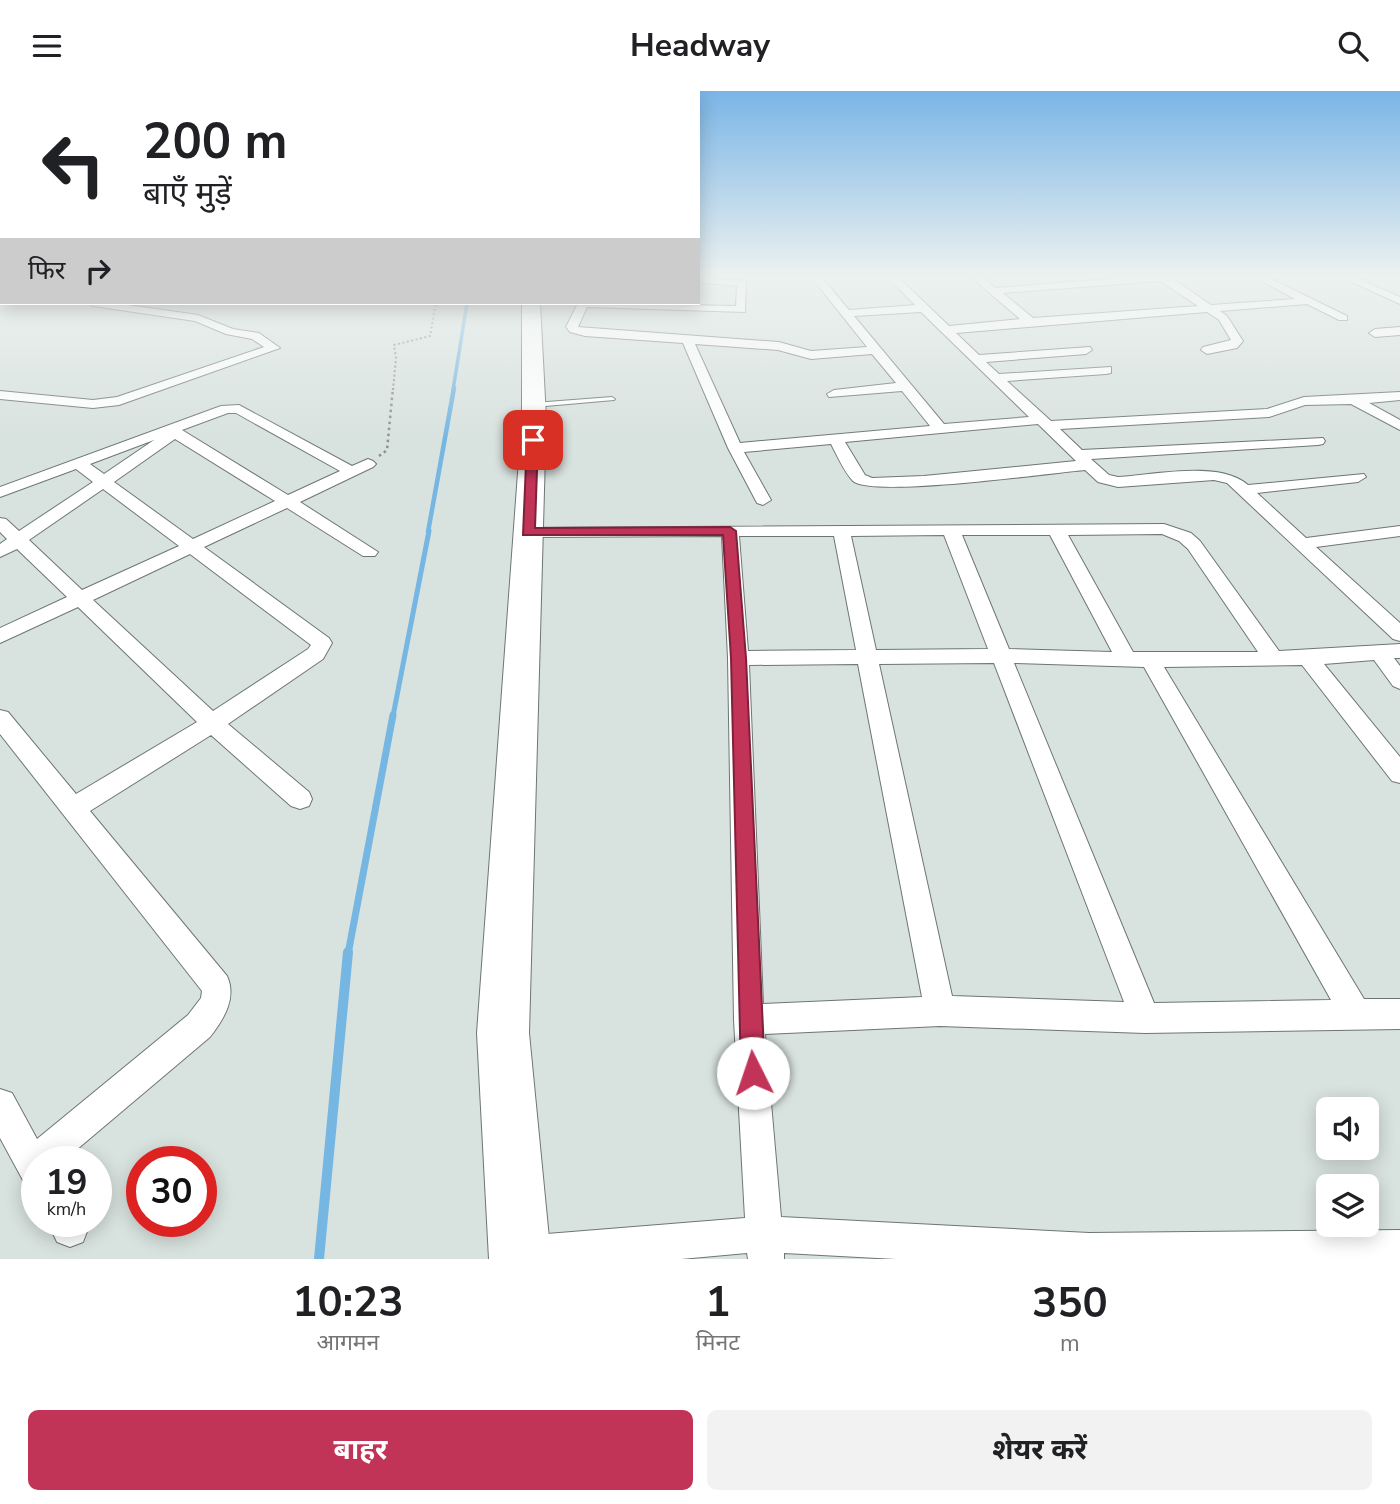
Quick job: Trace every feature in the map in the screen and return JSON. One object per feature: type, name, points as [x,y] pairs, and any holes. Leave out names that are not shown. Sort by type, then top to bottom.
[{"type":"main road","points":[[520,1257],[503,1033],[534,405],[532,333]]},
{"type":"street","points":[[0,395],[93,404],[119,401],[274,348],[255,336],[233,333]]},
{"type":"street","points":[[600,333],[779,346],[811,355],[877,349]]},
{"type":"street","points":[[863,333],[939,428]]},
{"type":"street","points":[[949,333],[1082,460],[1110,481],[1220,475],[1232,479],[1400,634]]},
{"type":"street","points":[[1206,350],[1233,345],[1237,341],[1232,333]]},
{"type":"street","points":[[1375,333],[1381,333]]},
{"type":"street","points":[[688,341],[735,448],[763,500]]},
{"type":"street","points":[[976,359],[1086,350]]},
{"type":"street","points":[[995,378],[1106,370]]},
{"type":"street","points":[[834,394],[907,386]]},
{"type":"street","points":[[735,448],[939,428],[1269,413],[1304,401],[1400,396]]},
{"type":"street","points":[[1354,400],[1400,426]]},
{"type":"street","points":[[0,492],[219,411],[239,409],[360,468]]},
{"type":"street","points":[[0,552],[173,430]]},
{"type":"street","points":[[173,430],[369,552]]},
{"type":"street","points":[[835,438],[859,478],[873,483],[924,481],[1082,460],[1318,441]]},
{"type":"street","points":[[73,809],[212,723],[316,654],[322,643],[78,463]]},
{"type":"street","points":[[0,636],[360,468]]},
{"type":"street","points":[[1246,490],[1359,477]]},
{"type":"street","points":[[0,523],[212,723],[300,799]]},
{"type":"street","points":[[528,532],[1056,529],[1174,531],[1194,545],[1274,659]]},
{"type":"street","points":[[1056,529],[1356,1014]]},
{"type":"street","points":[[841,530],[940,1011]]},
{"type":"street","points":[[950,530],[1145,1019]]},
{"type":"street","points":[[730,531],[738,658],[749,1020],[765,1247]]},
{"type":"street","points":[[1304,544],[1400,531]]},
{"type":"street","points":[[738,658],[1000,656],[1139,660],[1274,659],[1390,652],[1400,681]]},
{"type":"street","points":[[1308,658],[1400,774]]},
{"type":"street","points":[[0,718],[217,986],[218,997],[212,1011],[199,1026],[61,1146]]},
{"type":"street","points":[[749,1020],[940,1011],[1145,1019],[1400,1014]]},
{"type":"street","points":[[0,1105],[22,1146]]},
{"type":"street","points":[[520,1257],[765,1247],[1089,1251],[1400,1248]]},
{"type":"lane","points":[[534,405],[611,399]]},
{"type":"path","points":[[360,468],[387,450],[397,358],[394,345],[430,336],[431,333]]},
{"type":"waterway","points":[[453,390],[462,333]]},
{"type":"waterway","points":[[428,532],[454,388]]},
{"type":"waterway","points":[[393,716],[429,531]]},
{"type":"waterway","points":[[348,954],[393,715]]},
{"type":"waterway","points":[[319,1259],[348,952]]},
{"type":"route","points":[[533,440],[528,532],[730,531],[738,658],[753,1073]]}]
